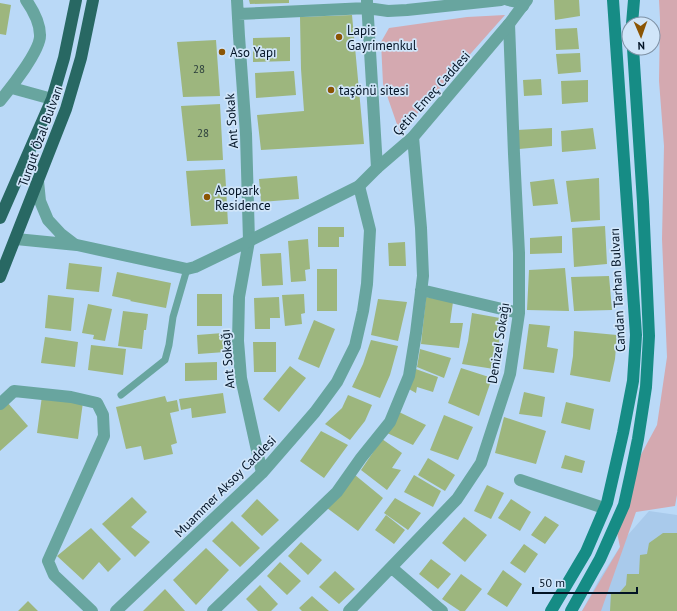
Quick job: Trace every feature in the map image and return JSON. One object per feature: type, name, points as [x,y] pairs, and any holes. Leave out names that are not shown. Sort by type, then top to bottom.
[{"type":"highway","name":"Turgut Özal Bulvarı","points":[[0,218],[52,99],[64,58],[76,0]]},
{"type":"highway","name":"Turgut Özal Bulvarı","points":[[0,277],[66,110],[81,58],[93,0]]},
{"type":"main road","name":"Candan Tarhan Bulvarı","points":[[551,611],[586,552],[607,503],[633,381],[636,335],[613,0]]},
{"type":"main road","points":[[633,16],[634,0]]},
{"type":"main road","points":[[571,611],[600,559],[624,505],[638,439],[646,387],[649,336],[633,56]]},
{"type":"street","points":[[0,101],[12,88],[38,46],[40,36],[38,24],[26,0]]},
{"type":"street","name":"Ant Sokak","points":[[237,0],[246,134],[249,241]]},
{"type":"street","points":[[238,14],[367,4],[388,10],[407,10],[501,0]]},
{"type":"street","points":[[508,0],[525,3]]},
{"type":"street","name":"Çetin Emeç Caddesi","points":[[187,269],[195,267],[249,241],[359,186],[377,168],[413,137],[525,3]]},
{"type":"street","points":[[367,4],[377,168]]},
{"type":"street","name":"Denizel Sokağı","points":[[349,611],[457,499],[481,463],[510,374],[519,313],[519,253],[509,24]]},
{"type":"street","points":[[12,88],[52,99]]},
{"type":"street","points":[[213,611],[337,492],[361,458],[390,422],[409,376],[423,276],[421,228],[413,137]]},
{"type":"street","points":[[38,181],[40,201],[48,220],[61,234],[77,245]]},
{"type":"street","name":"Muammer Aksoy Caddesi","points":[[116,611],[262,473],[315,412],[337,382],[355,346],[363,311],[367,284],[370,230],[359,186]]},
{"type":"street","points":[[16,238],[77,245],[187,269]]},
{"type":"street","name":"Ant Sokağı","points":[[249,241],[239,297],[238,342],[241,378],[262,473]]},
{"type":"street","points":[[421,290],[519,313]]},
{"type":"street","points":[[0,404],[14,391],[71,397],[97,403],[103,415],[104,436],[48,562],[54,575],[92,611]]},
{"type":"street","points":[[520,480],[604,508]]},
{"type":"street","points":[[392,568],[438,610]]},
{"type":"lane","points":[[121,395],[165,360],[173,318],[187,269]]},
{"type":"shaded area","points":[[659,0],[677,0],[677,495],[675,506],[636,512],[601,611],[582,611],[620,547],[615,523],[631,473],[657,425],[667,357],[662,239],[664,146],[659,81],[659,56],[661,56]]},
{"type":"shaded area","points":[[505,15],[400,133],[383,84],[381,42],[389,28],[467,17]]},
{"type":"shaded area","points":[[649,511],[677,515],[677,611],[582,611],[600,578],[627,536]]},
{"type":"building","points":[[249,0],[289,0],[289,3],[250,4]]},
{"type":"building","points":[[554,0],[579,0],[580,16],[555,20]]},
{"type":"building","points":[[0,3],[11,5],[6,35],[0,34]]},
{"type":"building","name":"taşönü sitesi","points":[[352,15],[364,144],[261,150],[257,115],[304,111],[301,69],[300,17]]},
{"type":"building","points":[[577,28],[579,49],[556,50],[555,29]]},
{"type":"building","points":[[290,37],[290,61],[253,62],[253,38]]},
{"type":"building","points":[[216,40],[220,96],[183,97],[177,42]]},
{"type":"building","points":[[580,53],[581,72],[558,74],[556,54]]},
{"type":"building","points":[[294,71],[296,95],[256,98],[255,73]]},
{"type":"building","points":[[541,79],[542,95],[524,96],[523,80]]},
{"type":"building","points":[[588,80],[588,102],[562,104],[561,81]]},
{"type":"building","name":"Asopark Residence","points":[[220,104],[223,160],[187,161],[181,106]]},
{"type":"building","points":[[552,128],[552,146],[519,149],[517,130]]},
{"type":"building","points":[[593,128],[596,149],[562,152],[561,131]]},
{"type":"building","name":"Asopark Residence","points":[[225,169],[228,224],[191,226],[186,171]]},
{"type":"building","points":[[297,176],[299,199],[261,202],[259,179]]},
{"type":"building","points":[[599,178],[600,220],[571,222],[566,181]]},
{"type":"building","points":[[554,179],[558,204],[533,206],[530,182]]},
{"type":"building","points":[[605,226],[607,264],[574,267],[572,228]]},
{"type":"building","points":[[318,227],[344,227],[344,237],[339,237],[339,247],[318,247]]},
{"type":"building","points":[[562,236],[562,253],[530,254],[530,238]]},
{"type":"building","points":[[308,239],[310,269],[305,270],[306,281],[291,282],[288,241]]},
{"type":"building","points":[[405,242],[406,266],[389,266],[388,243]]},
{"type":"building","points":[[281,253],[283,285],[262,286],[260,254]]},
{"type":"building","points":[[69,263],[102,267],[99,292],[66,289]]},
{"type":"building","points":[[565,268],[569,311],[527,310],[529,270]]},
{"type":"building","points":[[317,269],[337,269],[337,311],[317,311]]},
{"type":"building","points":[[117,272],[171,283],[166,308],[112,296]]},
{"type":"building","points":[[609,276],[612,310],[574,311],[571,277]]},
{"type":"building","points":[[197,294],[222,294],[222,326],[197,326]]},
{"type":"building","points":[[304,294],[305,313],[301,314],[302,324],[285,326],[282,295]]},
{"type":"building","points":[[48,295],[74,298],[71,331],[45,328]]},
{"type":"building","points":[[279,297],[280,318],[270,318],[270,329],[255,329],[254,298]]},
{"type":"building","points":[[426,297],[453,302],[450,323],[463,323],[459,348],[421,344]]},
{"type":"building","points":[[378,299],[407,302],[398,341],[371,335]]},
{"type":"building","points":[[88,304],[112,309],[105,341],[93,339],[94,335],[82,333]]},
{"type":"building","points":[[123,311],[148,314],[146,330],[144,330],[142,349],[118,346]]},
{"type":"building","points":[[472,313],[500,318],[499,346],[494,369],[462,364],[468,341]]},
{"type":"building","points":[[314,320],[335,329],[319,368],[298,359]]},
{"type":"building","points":[[529,324],[550,326],[547,347],[558,349],[554,373],[523,369]]},
{"type":"building","points":[[574,331],[617,335],[615,359],[610,382],[570,375],[573,356]]},
{"type":"building","points":[[223,333],[225,352],[198,354],[197,335]]},
{"type":"building","points":[[45,337],[78,342],[75,367],[41,363]]},
{"type":"building","points":[[371,340],[398,346],[390,375],[380,398],[352,387],[363,364]]},
{"type":"building","points":[[253,342],[276,342],[276,372],[254,372]]},
{"type":"building","points":[[91,345],[126,349],[123,375],[88,370]]},
{"type":"building","points":[[420,349],[451,358],[444,378],[417,367]]},
{"type":"building","points":[[217,362],[217,380],[185,381],[185,363]]},
{"type":"building","points":[[290,366],[306,378],[279,412],[263,399]]},
{"type":"building","points":[[413,368],[438,377],[433,392],[417,387],[416,393],[407,388]]},
{"type":"building","points":[[461,368],[492,378],[479,416],[448,403]]},
{"type":"building","points":[[524,392],[545,397],[542,417],[519,414]]},
{"type":"building","points":[[223,393],[226,413],[192,418],[191,408],[181,410],[179,399]]},
{"type":"building","points":[[348,395],[372,405],[365,421],[350,440],[325,424],[342,408]]},
{"type":"building","points":[[42,396],[83,402],[78,439],[37,433]]},
{"type":"building","points":[[165,396],[167,402],[177,400],[179,411],[170,413],[177,443],[171,445],[173,454],[144,460],[141,446],[126,449],[116,407]]},
{"type":"building","points":[[7,402],[28,426],[0,451],[0,407]]},
{"type":"building","points":[[566,402],[594,409],[590,430],[561,423]]},
{"type":"building","points":[[399,412],[426,425],[413,445],[387,433]]},
{"type":"building","points":[[444,415],[473,427],[458,460],[430,450]]},
{"type":"building","points":[[504,417],[546,431],[536,464],[495,453]]},
{"type":"building","points":[[321,431],[348,445],[324,478],[300,461]]},
{"type":"building","points":[[382,439],[402,453],[392,468],[401,470],[387,490],[361,470]]},
{"type":"building","points":[[565,455],[585,461],[582,473],[561,468]]},
{"type":"building","points":[[428,458],[455,475],[445,491],[418,475]]},
{"type":"building","points":[[355,475],[383,498],[358,531],[327,508]]},
{"type":"building","points":[[414,475],[441,491],[433,507],[404,492]]},
{"type":"building","points":[[487,485],[504,493],[491,519],[474,511]]},
{"type":"building","points":[[132,497],[147,512],[131,527],[150,542],[135,557],[102,524]]},
{"type":"building","points":[[395,498],[421,513],[408,530],[384,513]]},
{"type":"building","points":[[257,499],[279,520],[262,536],[241,516]]},
{"type":"building","points":[[511,499],[531,512],[520,531],[498,518]]},
{"type":"building","points":[[386,515],[405,530],[394,544],[375,530]]},
{"type":"building","points":[[545,516],[559,525],[545,544],[531,535]]},
{"type":"building","points":[[464,517],[487,535],[465,562],[442,543]]},
{"type":"building","points":[[232,521],[260,548],[240,567],[212,541]]},
{"type":"building","points":[[91,528],[121,559],[108,572],[99,562],[83,580],[57,556]]},
{"type":"building","points":[[663,533],[677,533],[677,611],[610,611],[611,593],[619,593],[626,585],[627,574],[639,574],[640,555],[647,554],[649,543]]},
{"type":"building","points":[[301,542],[322,560],[308,575],[288,556]]},
{"type":"building","points":[[524,544],[538,554],[525,573],[510,563]]},
{"type":"building","points":[[206,548],[229,570],[196,605],[173,580]]},
{"type":"building","points":[[431,559],[451,574],[438,589],[419,574]]},
{"type":"building","points":[[280,562],[301,581],[287,595],[267,576]]},
{"type":"building","points":[[503,570],[522,584],[507,607],[487,594]]},
{"type":"building","points":[[335,571],[355,589],[339,604],[319,587]]},
{"type":"building","points":[[461,574],[482,589],[465,611],[460,611],[442,599]]},
{"type":"building","points":[[260,585],[278,604],[271,611],[258,611],[246,599]]},
{"type":"building","points":[[165,589],[185,611],[143,611]]},
{"type":"building","points":[[312,596],[329,611],[302,611],[299,608]]},
{"type":"building","points":[[28,601],[38,611],[18,611]]},
{"type":"place","name":"Lapis Gayrimenkul","points":[[339,37]]},
{"type":"place","name":"Aso Yapı","points":[[222,52]]},
{"type":"place","name":"taşönü sitesi","points":[[331,90]]},
{"type":"place","name":"Asopark Residence","points":[[207,197]]}]
